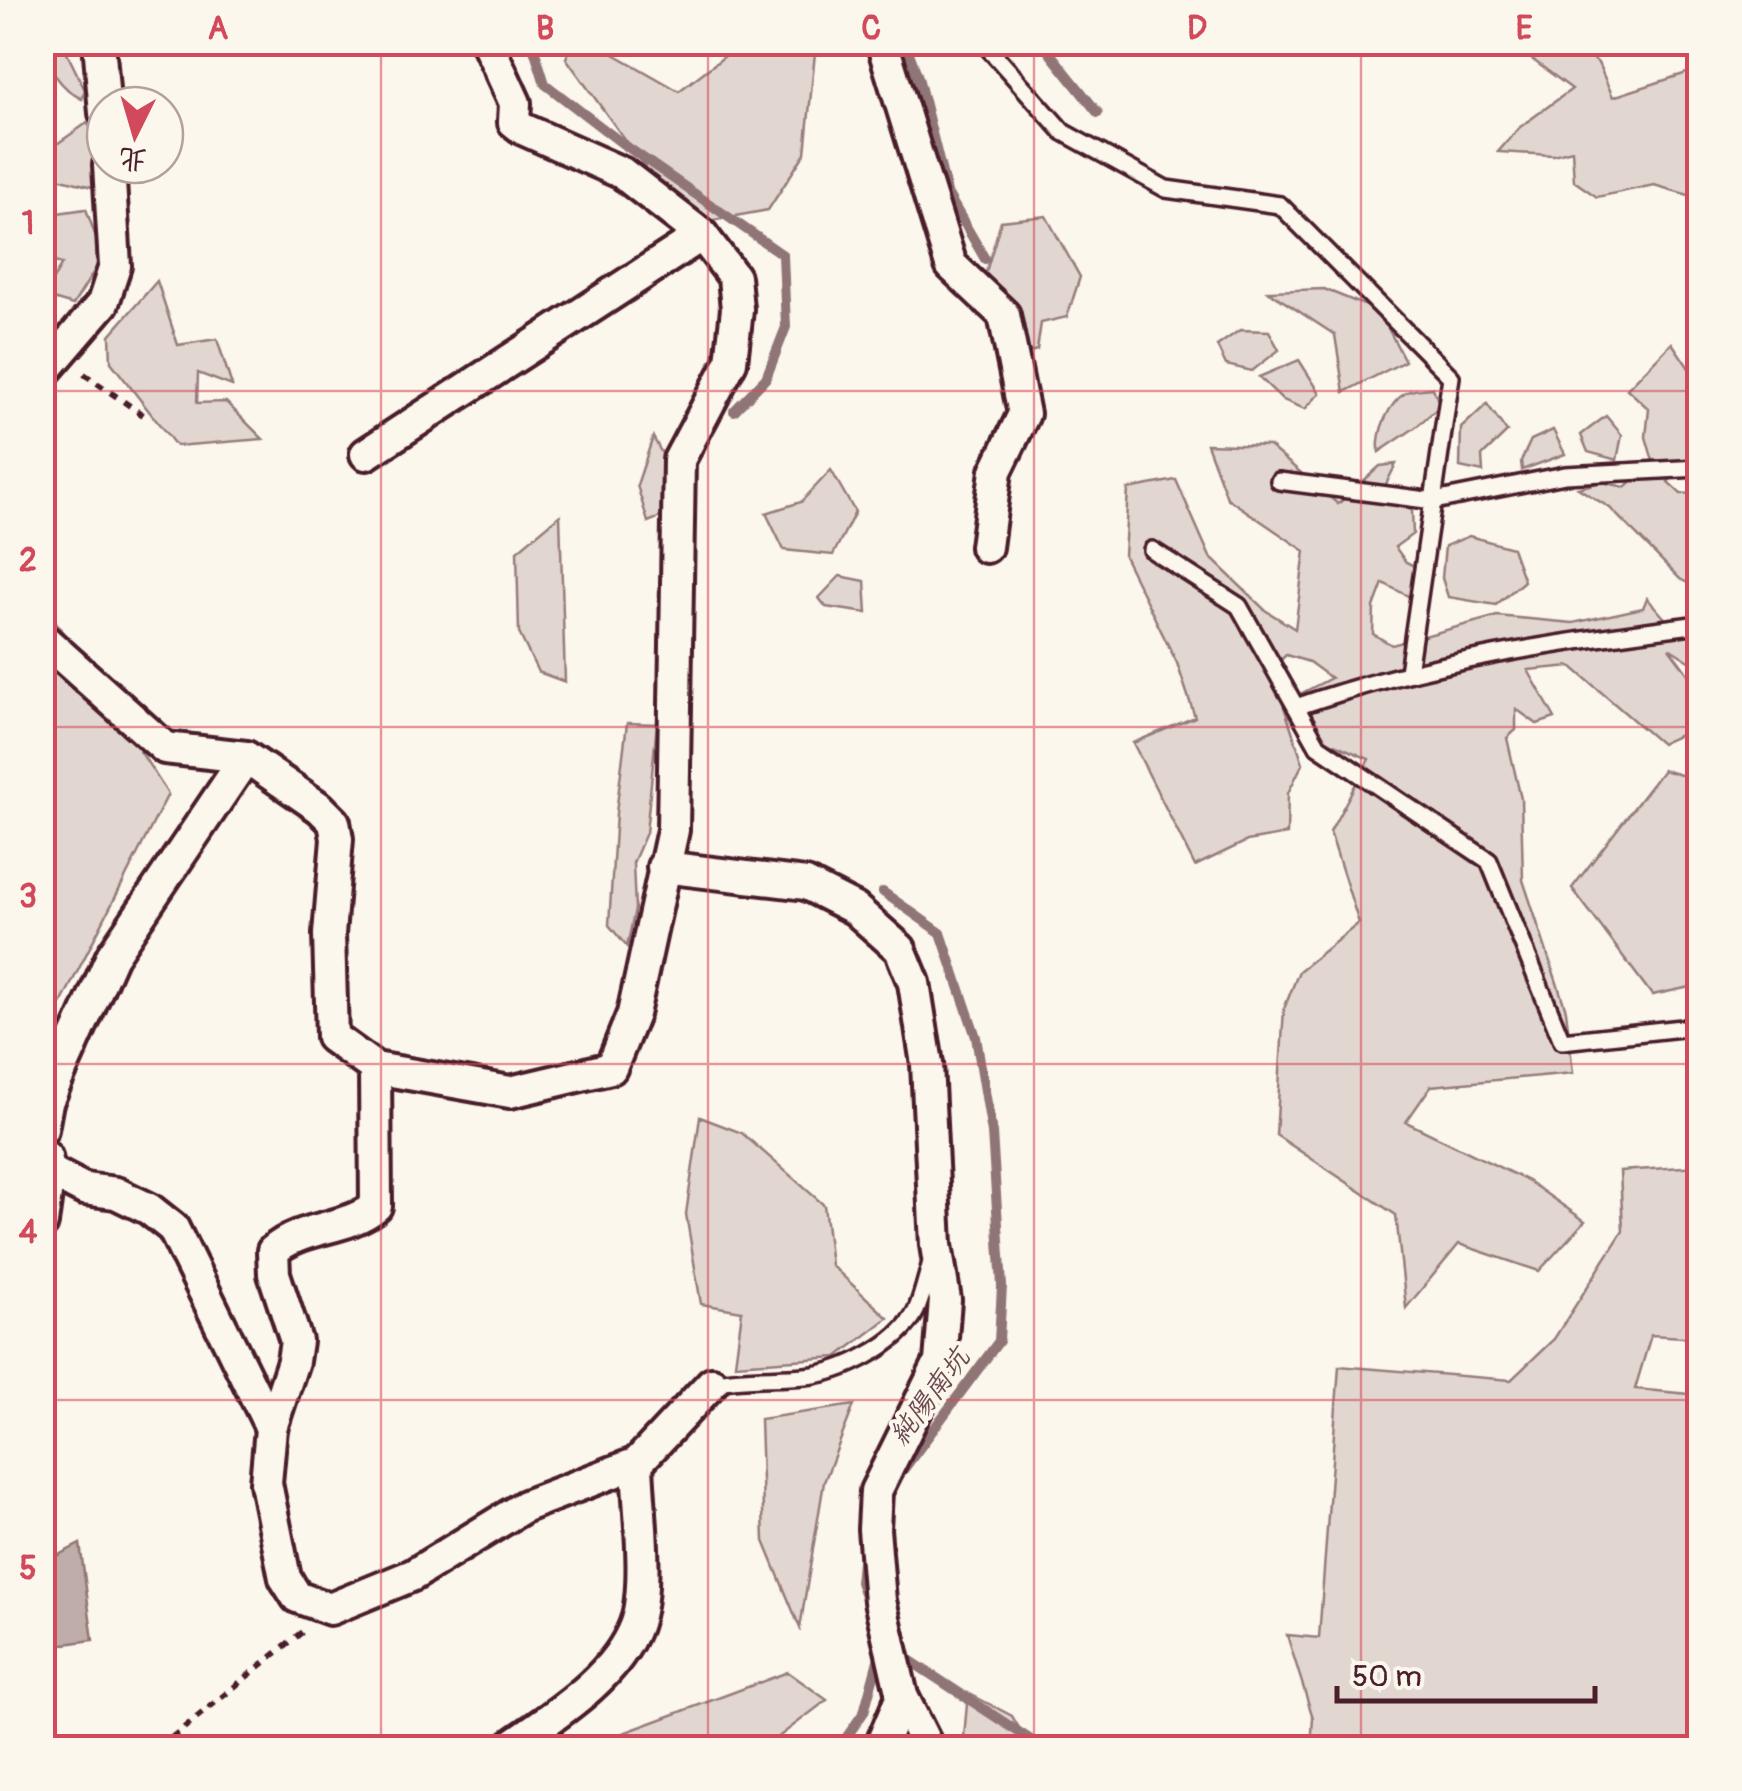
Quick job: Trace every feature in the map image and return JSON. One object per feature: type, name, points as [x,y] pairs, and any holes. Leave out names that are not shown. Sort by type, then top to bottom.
[{"type":"street","points":[[99,42],[103,85]]},
{"type":"street","points":[[42,638],[165,748],[246,757],[334,822],[337,839],[329,934],[332,1038],[376,1068],[510,1092],[611,1068],[633,1014],[673,830],[679,460],[731,362],[737,309],[734,277],[702,236],[622,173],[514,122],[515,102],[487,42]]},
{"type":"street","points":[[882,42],[951,265],[1004,315],[1024,414],[996,471],[986,547]]},
{"type":"street","points":[[50,366],[103,303],[115,266],[110,185]]},
{"type":"street","points":[[366,454],[702,236]]},
{"type":"street","points":[[42,1129],[48,1102],[112,956],[246,757]]},
{"type":"street","points":[[662,867],[806,884],[855,909],[900,949],[914,983],[925,1050],[936,1246],[945,1300],[940,1362],[876,1490],[874,1529],[880,1601],[902,1696],[928,1748]]},
{"type":"street","points":[[376,1068],[376,1206],[362,1218],[286,1240],[274,1251],[274,1274],[296,1341],[271,1428],[266,1482],[285,1578],[297,1597],[330,1609],[413,1575],[525,1506],[636,1463],[712,1382]]},
{"type":"street","points":[[46,1156],[84,1189],[116,1193],[149,1209],[172,1228],[271,1428]]},
{"type":"street","points":[[42,1223],[46,1156]]},
{"type":"street","points":[[508,1748],[559,1712],[610,1666],[634,1626],[642,1592],[636,1463]]},
{"type":"street","points":[[880,1748],[902,1696]]},
{"type":"lane","points":[[983,42],[1062,132],[1149,180],[1166,189],[1280,205],[1451,377],[1408,672]]},
{"type":"lane","points":[[1278,481],[1434,500],[1565,475],[1700,468]]},
{"type":"lane","points":[[1152,550],[1239,606],[1318,746],[1489,861],[1562,1041],[1700,1026]]},
{"type":"lane","points":[[1296,707],[1408,672],[1530,646],[1700,624]]},
{"type":"lane","points":[[712,1382],[808,1376],[835,1369],[883,1345],[904,1328],[916,1311],[936,1246]]},
{"type":"path","points":[[50,366],[146,416]]},
{"type":"path","points":[[159,1748],[330,1609]]},
{"type":"shaded area","points":[[1549,42],[1576,43],[1598,63],[1613,97],[1693,71],[1699,77],[1699,198],[1654,185],[1597,197],[1574,181],[1572,150],[1553,155],[1498,152],[1520,127],[1572,89],[1529,57]]},
{"type":"shaded area","points":[[42,43],[62,43],[85,90],[82,99],[55,75]]},
{"type":"shaded area","points":[[572,43],[614,43],[607,50],[679,91],[742,43],[816,43],[805,153],[768,210],[703,222],[656,183],[566,58]]},
{"type":"shaded area","points":[[85,124],[85,185],[119,185],[112,196],[43,174],[42,144],[54,146]]},
{"type":"shaded area","points":[[86,209],[103,257],[73,305],[43,296],[42,288],[52,281],[62,264],[43,259],[43,215]]},
{"type":"shaded area","points":[[1046,216],[1080,277],[1067,317],[1041,323],[1037,350],[1002,360],[979,296],[1001,221]]},
{"type":"shaded area","points":[[157,281],[178,345],[217,339],[232,386],[198,373],[197,403],[226,402],[263,439],[176,446],[111,362],[110,335]]},
{"type":"shaded area","points":[[1324,289],[1379,311],[1405,361],[1344,392],[1335,335],[1268,291]]},
{"type":"shaded area","points":[[1240,330],[1269,331],[1279,350],[1252,371],[1226,365],[1217,346]]},
{"type":"shaded area","points":[[1672,343],[1699,383],[1699,448],[1668,482],[1681,494],[1699,493],[1699,589],[1680,579],[1610,508],[1578,488],[1601,482],[1625,487],[1653,461],[1646,437],[1649,409],[1627,389]]},
{"type":"shaded area","points":[[1299,360],[1320,393],[1305,409],[1283,400],[1259,377]]},
{"type":"shaded area","points":[[1433,388],[1440,406],[1379,452],[1382,427],[1394,403],[1407,392]]},
{"type":"shaded area","points":[[1487,404],[1507,432],[1482,456],[1483,472],[1460,467],[1461,428]]},
{"type":"shaded area","points":[[1606,416],[1622,435],[1617,460],[1588,452],[1581,435]]},
{"type":"shaded area","points":[[1553,430],[1565,454],[1522,470],[1521,461],[1531,440]]},
{"type":"shaded area","points":[[653,437],[667,463],[663,516],[648,522],[637,485]]},
{"type":"shaded area","points":[[1207,444],[1269,446],[1338,504],[1380,466],[1396,464],[1386,484],[1412,511],[1413,534],[1395,547],[1406,562],[1433,575],[1410,597],[1383,583],[1374,607],[1373,634],[1392,645],[1497,616],[1573,623],[1643,608],[1647,598],[1677,632],[1699,620],[1699,667],[1669,648],[1700,697],[1698,718],[1691,728],[1661,744],[1571,666],[1528,670],[1555,718],[1537,724],[1516,709],[1516,730],[1507,738],[1521,799],[1523,880],[1566,1010],[1573,1073],[1431,1086],[1406,1122],[1528,1181],[1585,1221],[1539,1271],[1459,1244],[1406,1308],[1396,1215],[1276,1135],[1284,1009],[1299,971],[1359,923],[1330,832],[1369,759],[1323,739],[1302,693],[1331,678],[1309,662],[1286,655],[1267,673],[1282,701],[1303,763],[1288,793],[1287,834],[1247,841],[1195,866],[1133,743],[1195,717],[1177,663],[1124,556],[1128,489],[1176,480],[1210,557],[1265,610],[1295,629],[1305,551],[1227,498]]},
{"type":"shaded area","points":[[831,470],[855,512],[833,555],[784,550],[766,513],[801,502]]},
{"type":"shaded area","points":[[560,515],[565,682],[538,672],[519,633],[517,551]]},
{"type":"shaded area","points":[[1469,536],[1512,548],[1524,581],[1496,605],[1448,597],[1442,578],[1445,546]]},
{"type":"shaded area","points":[[840,576],[865,581],[867,613],[826,607],[819,598]]},
{"type":"shaded area","points":[[43,602],[168,794],[43,1039]]},
{"type":"shaded area","points":[[627,723],[657,724],[646,833],[633,863],[635,909],[627,947],[609,925]]},
{"type":"shaded area","points":[[1663,770],[1699,780],[1700,985],[1652,995],[1572,888]]},
{"type":"shaded area","points":[[700,1117],[742,1133],[824,1205],[831,1265],[888,1318],[837,1357],[735,1364],[742,1311],[701,1304],[686,1214]]},
{"type":"shaded area","points":[[1699,1166],[1699,1338],[1651,1335],[1635,1389],[1699,1395],[1699,1748],[1311,1748],[1313,1718],[1287,1635],[1319,1638],[1339,1366],[1511,1380],[1554,1339],[1623,1231],[1620,1171]]},
{"type":"shaded area","points":[[854,1405],[824,1482],[800,1628],[764,1541],[760,1419]]},
{"type":"shaded area","points":[[80,1544],[93,1640],[43,1647],[43,1563]]},
{"type":"shaded area","points":[[788,1672],[827,1700],[764,1748],[583,1748]]},
{"type":"shaded area","points":[[968,1693],[1012,1716],[1031,1748],[963,1748]]},
{"type":"waterway","points":[[532,42],[545,84],[623,144],[783,255],[786,327],[766,378],[734,411]]},
{"type":"waterway","points":[[905,42],[918,77],[947,193],[985,259]]},
{"type":"waterway","points":[[1041,42],[1098,113]]},
{"type":"waterway","name":"純陽南坑","points":[[883,892],[941,933],[976,1037],[992,1133],[1002,1286],[999,1341],[895,1481]]},
{"type":"waterway","name":"純陽南坑","points":[[863,1552],[860,1582],[868,1604]]},
{"type":"waterway","points":[[839,1748],[864,1712],[881,1649]]},
{"type":"waterway","name":"純陽南坑","points":[[900,1654],[1039,1748]]}]
